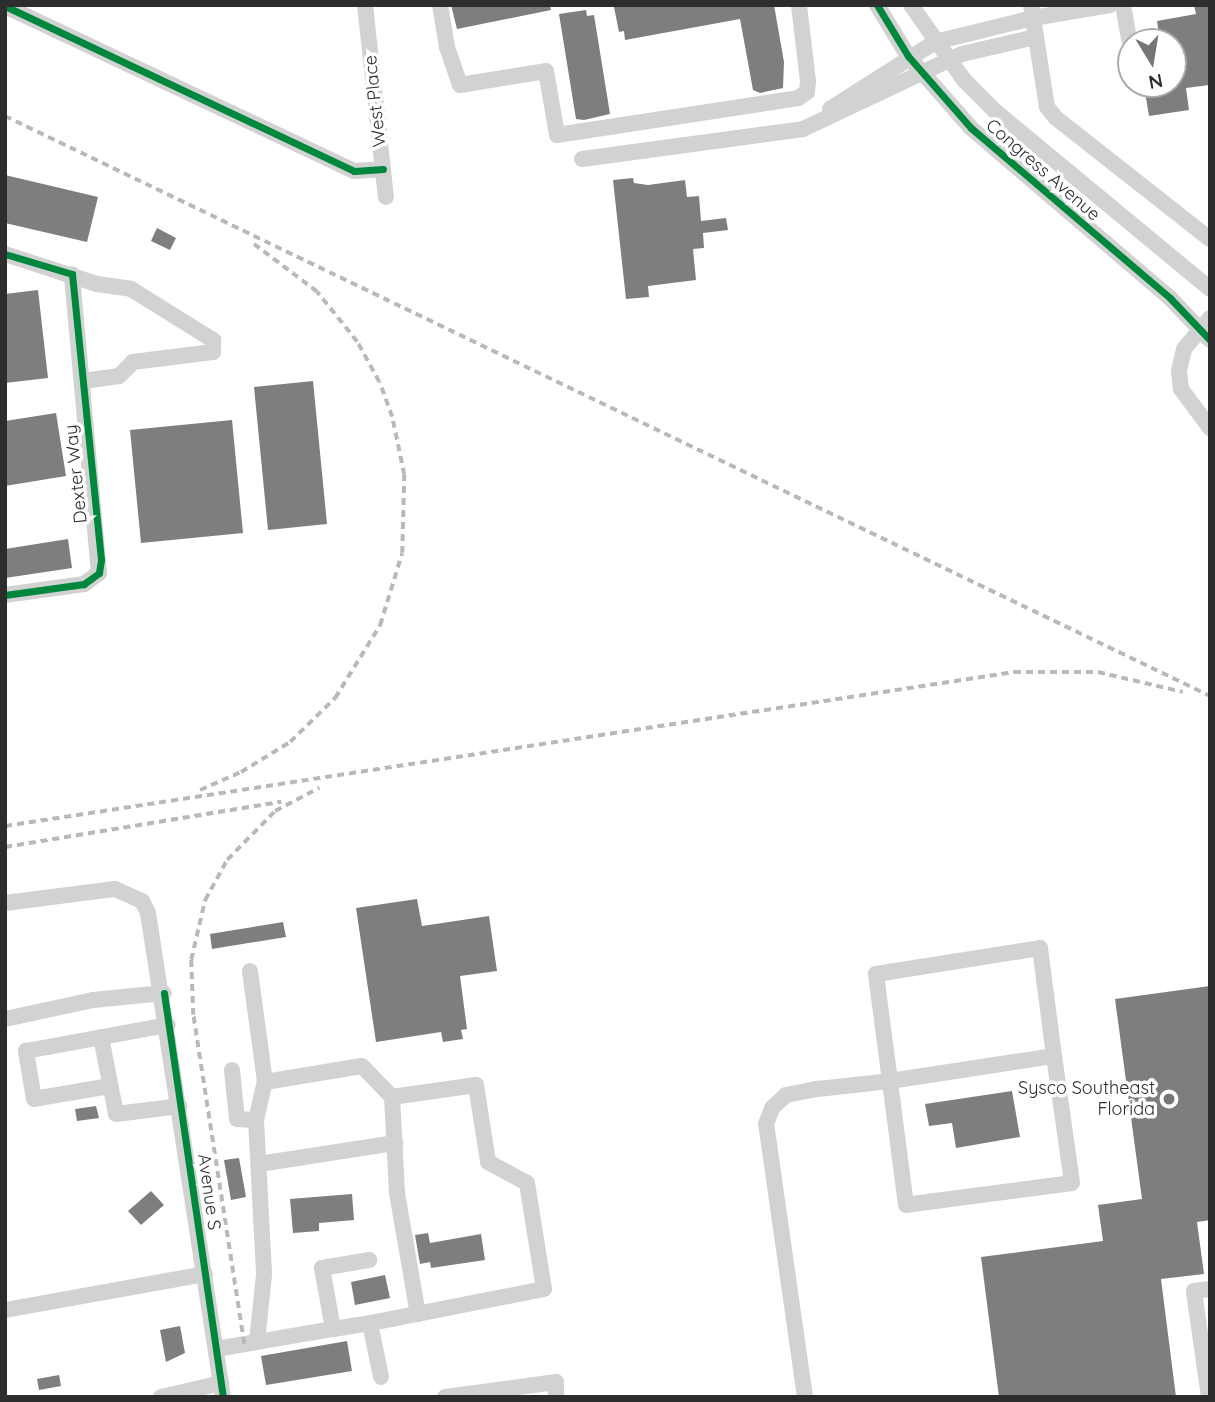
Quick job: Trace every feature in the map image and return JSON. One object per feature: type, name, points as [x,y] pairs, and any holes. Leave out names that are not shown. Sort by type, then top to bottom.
[{"type":"street","name":"West Place","points":[[365,5],[386,197]]},
{"type":"street","points":[[440,5],[447,47],[460,85],[546,71],[557,135],[798,98],[807,92],[808,81],[799,5]]},
{"type":"street","name":"Congress Avenue","points":[[877,5],[908,56],[971,128],[1207,329]]},
{"type":"street","name":"Congress Avenue","points":[[911,5],[949,60],[1026,139],[1210,289]]},
{"type":"street","points":[[803,129],[908,56],[935,41],[1032,11],[1110,5]]},
{"type":"street","points":[[1123,5],[1127,28]]},
{"type":"street","points":[[5,6],[354,171],[383,169]]},
{"type":"street","points":[[1032,11],[1047,107],[1056,118],[1210,239]]},
{"type":"street","points":[[582,159],[803,129],[949,60],[1035,37]]},
{"type":"street","points":[[5,254],[131,289],[213,340],[213,352],[133,362],[119,376],[83,380]]},
{"type":"street","name":"Dexter Way","points":[[5,595],[84,584],[99,573],[72,274]]},
{"type":"street","points":[[1207,329],[1184,349],[1181,389],[1210,428]]},
{"type":"street","name":"Avenue S","points":[[13,901],[115,889],[129,892],[149,913],[222,1390]]},
{"type":"street","points":[[5,911],[13,901]]},
{"type":"street","points":[[1040,948],[1072,1183],[906,1205],[890,1081],[876,974],[1040,948]]},
{"type":"street","points":[[250,971],[265,1082],[256,1120],[264,1275],[257,1342]]},
{"type":"street","points":[[5,1019],[93,1000],[163,993]]},
{"type":"street","points":[[110,1086],[34,1099],[26,1051],[168,1025]]},
{"type":"street","points":[[102,1037],[116,1114],[180,1105]]},
{"type":"street","points":[[805,1397],[766,1124],[772,1108],[786,1096],[1054,1056]]},
{"type":"street","points":[[265,1082],[362,1066],[392,1097],[397,1193],[418,1314]]},
{"type":"street","points":[[232,1070],[237,1119],[256,1120]]},
{"type":"street","points":[[216,1349],[370,1323],[544,1289],[527,1183],[488,1162],[476,1085],[392,1097]]},
{"type":"street","points":[[259,1164],[395,1143]]},
{"type":"street","points":[[333,1329],[322,1268],[369,1260]]},
{"type":"street","points":[[5,1310],[205,1275]]},
{"type":"street","points":[[1209,1397],[1194,1292],[1210,1289]]},
{"type":"street","points":[[370,1323],[381,1377]]},
{"type":"street","points":[[445,1397],[522,1392],[556,1382],[556,1397]]},
{"type":"street","points":[[161,1397],[222,1390]]},
{"type":"building","points":[[451,5],[550,5],[551,10],[457,29]]},
{"type":"building","points":[[774,5],[784,62],[783,88],[760,93],[753,90],[740,19],[625,40],[624,31],[619,32],[614,7]]},
{"type":"building","points":[[1194,5],[1210,5],[1209,85],[1187,88],[1187,28],[1158,28],[1157,21],[1196,14]]},
{"type":"building","points":[[586,10],[587,16],[594,15],[610,114],[584,120],[576,119],[559,14]]},
{"type":"building","points":[[1187,95],[1189,110],[1149,116],[1146,98],[1187,98]]},
{"type":"building","points":[[5,175],[98,197],[87,242],[5,223]]},
{"type":"building","points":[[633,178],[634,183],[648,185],[685,180],[687,197],[699,196],[701,221],[726,218],[728,230],[703,233],[704,248],[693,249],[696,280],[648,286],[649,297],[626,299],[613,180]]},
{"type":"building","points":[[157,228],[176,238],[170,250],[151,241]]},
{"type":"building","points":[[38,290],[48,378],[5,383],[5,294]]},
{"type":"building","points":[[313,381],[327,524],[268,530],[254,387]]},
{"type":"building","points":[[56,413],[66,476],[5,486],[5,421]]},
{"type":"building","points":[[232,420],[243,533],[141,543],[130,430]]},
{"type":"building","points":[[68,539],[72,568],[5,578],[5,549]]},
{"type":"building","points":[[417,899],[422,926],[489,916],[497,971],[460,976],[467,1029],[461,1030],[463,1039],[443,1042],[441,1032],[376,1042],[356,908]]},
{"type":"building","points":[[283,922],[286,937],[212,949],[210,934]]},
{"type":"building","name":"Sysco Southeast Florida","points":[[1210,986],[1210,1220],[1197,1222],[1204,1274],[1161,1279],[1176,1397],[999,1397],[981,1257],[1103,1241],[1098,1205],[1142,1199],[1115,999]]},
{"type":"building","points":[[1012,1091],[1020,1137],[956,1148],[952,1123],[929,1126],[925,1104]]},
{"type":"building","points":[[96,1106],[99,1118],[77,1121],[75,1109]]},
{"type":"building","points":[[239,1158],[246,1197],[231,1200],[224,1160]]},
{"type":"building","points":[[151,1191],[164,1205],[141,1225],[128,1211]]},
{"type":"building","points":[[352,1194],[354,1220],[319,1223],[319,1231],[293,1233],[290,1199]]},
{"type":"building","points":[[428,1233],[430,1243],[481,1234],[485,1260],[431,1268],[430,1262],[420,1264],[415,1235]]},
{"type":"building","points":[[385,1275],[390,1298],[355,1305],[351,1282]]},
{"type":"building","points":[[180,1326],[185,1353],[166,1362],[160,1330]]},
{"type":"building","points":[[347,1341],[352,1371],[266,1385],[261,1356]]},
{"type":"building","points":[[59,1375],[61,1386],[39,1390],[37,1379]]},
{"type":"railway","points":[[5,116],[1210,696]]},
{"type":"railway","points":[[200,790],[241,772],[290,742],[335,698],[380,625],[402,553],[404,475],[392,417],[379,382],[357,342],[317,292],[252,243]]},
{"type":"railway","points":[[5,826],[1014,672],[1098,672],[1183,692]]},
{"type":"railway","points":[[244,1344],[193,1015],[191,960],[205,900],[227,860],[275,811],[319,788]]},
{"type":"railway","points":[[5,847],[281,802]]},
{"type":"cycle path","points":[[877,5],[908,56],[971,128],[1170,298],[1210,340]]},
{"type":"cycle path","points":[[5,6],[354,171],[383,169]]},
{"type":"cycle path","points":[[5,254],[72,274],[101,560],[99,573],[84,584],[5,595]]},
{"type":"cycle path","points":[[164,993],[223,1397]]},
{"type":"place","name":"Sysco Southeast Florida","points":[[1169,1099]]}]
